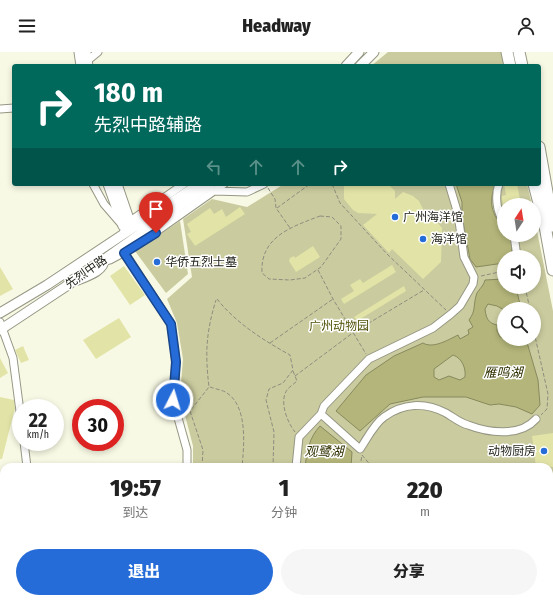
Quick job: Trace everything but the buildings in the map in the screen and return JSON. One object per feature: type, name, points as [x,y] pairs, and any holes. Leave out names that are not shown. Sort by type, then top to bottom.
[{"type":"highway","points":[[507,52],[510,64]]},
{"type":"highway","points":[[520,52],[522,64]]},
{"type":"highway","points":[[541,158],[553,226]]},
{"type":"highway","points":[[535,186],[545,226],[553,270]]},
{"type":"main road","points":[[79,52],[86,61]]},
{"type":"main road","points":[[348,64],[359,52]]},
{"type":"main road","points":[[362,64],[374,52]]},
{"type":"main road","points":[[109,186],[127,228]]},
{"type":"main road","points":[[117,186],[127,228]]},
{"type":"main road","points":[[102,257],[127,228],[156,214],[194,186]]},
{"type":"main road","name":"先烈中路","points":[[0,314],[47,286],[102,257],[123,250],[152,226],[212,186]]},
{"type":"main road","points":[[127,228],[152,226]]},
{"type":"main road","name":"先烈中路","points":[[1,327],[65,287],[102,257]]},
{"type":"street","points":[[86,61],[98,52]]},
{"type":"street","points":[[0,109],[12,108]]},
{"type":"street","points":[[94,186],[104,204],[127,228],[181,186]]},
{"type":"street","points":[[187,463],[187,450],[173,400],[176,362],[171,324],[123,250],[212,186],[247,192],[260,186]]},
{"type":"street","points":[[296,463],[299,437],[321,414],[324,406],[369,359],[433,328],[460,306],[473,284],[474,277],[464,257],[458,214],[450,186]]},
{"type":"street","points":[[497,198],[496,192],[499,186]]},
{"type":"street","points":[[1,327],[13,358],[18,399]]},
{"type":"street","points":[[321,414],[360,448],[382,418],[406,405],[416,404],[429,407],[444,412],[467,425],[499,432],[530,426],[536,419]]},
{"type":"street","points":[[25,451],[27,463]]},
{"type":"path","points":[[266,186],[275,199],[276,208],[290,229]]},
{"type":"path","points":[[276,208],[307,186]]},
{"type":"path","points":[[333,186],[340,203],[424,290],[450,314]]},
{"type":"path","points":[[320,216],[332,217],[341,226],[341,239],[318,269],[305,278],[290,280],[269,279],[262,273],[264,253],[271,242],[290,229],[320,216]]},
{"type":"path","points":[[318,269],[333,299],[369,359]]},
{"type":"path","points":[[474,277],[497,272]]},
{"type":"path","points":[[295,376],[354,332],[424,290]]},
{"type":"path","points":[[202,463],[203,450],[190,411],[209,387],[206,339],[209,322],[217,299],[230,315],[270,344],[290,355],[296,381],[287,390],[284,402],[290,426],[299,437]]},
{"type":"path","points":[[270,344],[333,299]]},
{"type":"path","points":[[536,419],[547,409],[548,394],[537,346]]},
{"type":"path","points":[[273,463],[274,432],[266,400],[269,389],[283,383],[293,370]]},
{"type":"path","points":[[209,387],[227,393],[237,403],[242,415],[242,463]]},
{"type":"path","points":[[361,463],[362,454],[369,463]]},
{"type":"green space","points":[[388,52],[501,52],[504,64],[373,64]]},
{"type":"green space","name":"广州动物园","points":[[281,186],[527,186],[530,198],[497,198],[497,242],[539,242],[541,250],[497,250],[497,294],[541,294],[541,251],[553,311],[553,463],[193,463],[193,446],[180,396],[183,359],[177,323],[167,299],[192,277],[183,219],[212,199],[247,207]]},
{"type":"green space","points":[[180,221],[188,274],[166,293],[135,251]]},
{"type":"water","points":[[457,186],[495,186],[492,196],[492,207],[497,218],[497,242],[511,242],[512,250],[497,250],[497,264],[476,267],[470,259],[462,217],[462,202]]},
{"type":"water","name":"雁鸣湖","points":[[497,279],[497,294],[518,294],[519,302],[497,302],[497,306],[488,304],[485,309],[488,320],[497,325],[497,346],[528,346],[538,380],[540,405],[532,414],[516,407],[499,404],[490,405],[466,397],[423,397],[390,404],[360,431],[336,411],[366,375],[394,356],[423,343],[431,345],[458,335],[460,339],[469,334],[468,330],[473,327],[469,320],[474,311],[477,294],[485,280]],"holes":[[[453,355],[459,358],[465,370],[465,377],[460,380],[449,376],[439,380],[434,377],[434,369]]]},
{"type":"water","name":"观鹭湖","points":[[320,426],[352,452],[351,463],[306,463],[309,445]]},
{"type":"place","name":"广州海洋馆","points":[[395,217]]},
{"type":"place","name":"海洋馆","points":[[423,239]]},
{"type":"place","name":"华侨五烈士墓","points":[[157,262]]},
{"type":"place","name":"动物厨房","points":[[544,451]]},
{"type":"route","points":[[156,233],[124,253],[171,324],[176,362],[173,400]]}]
